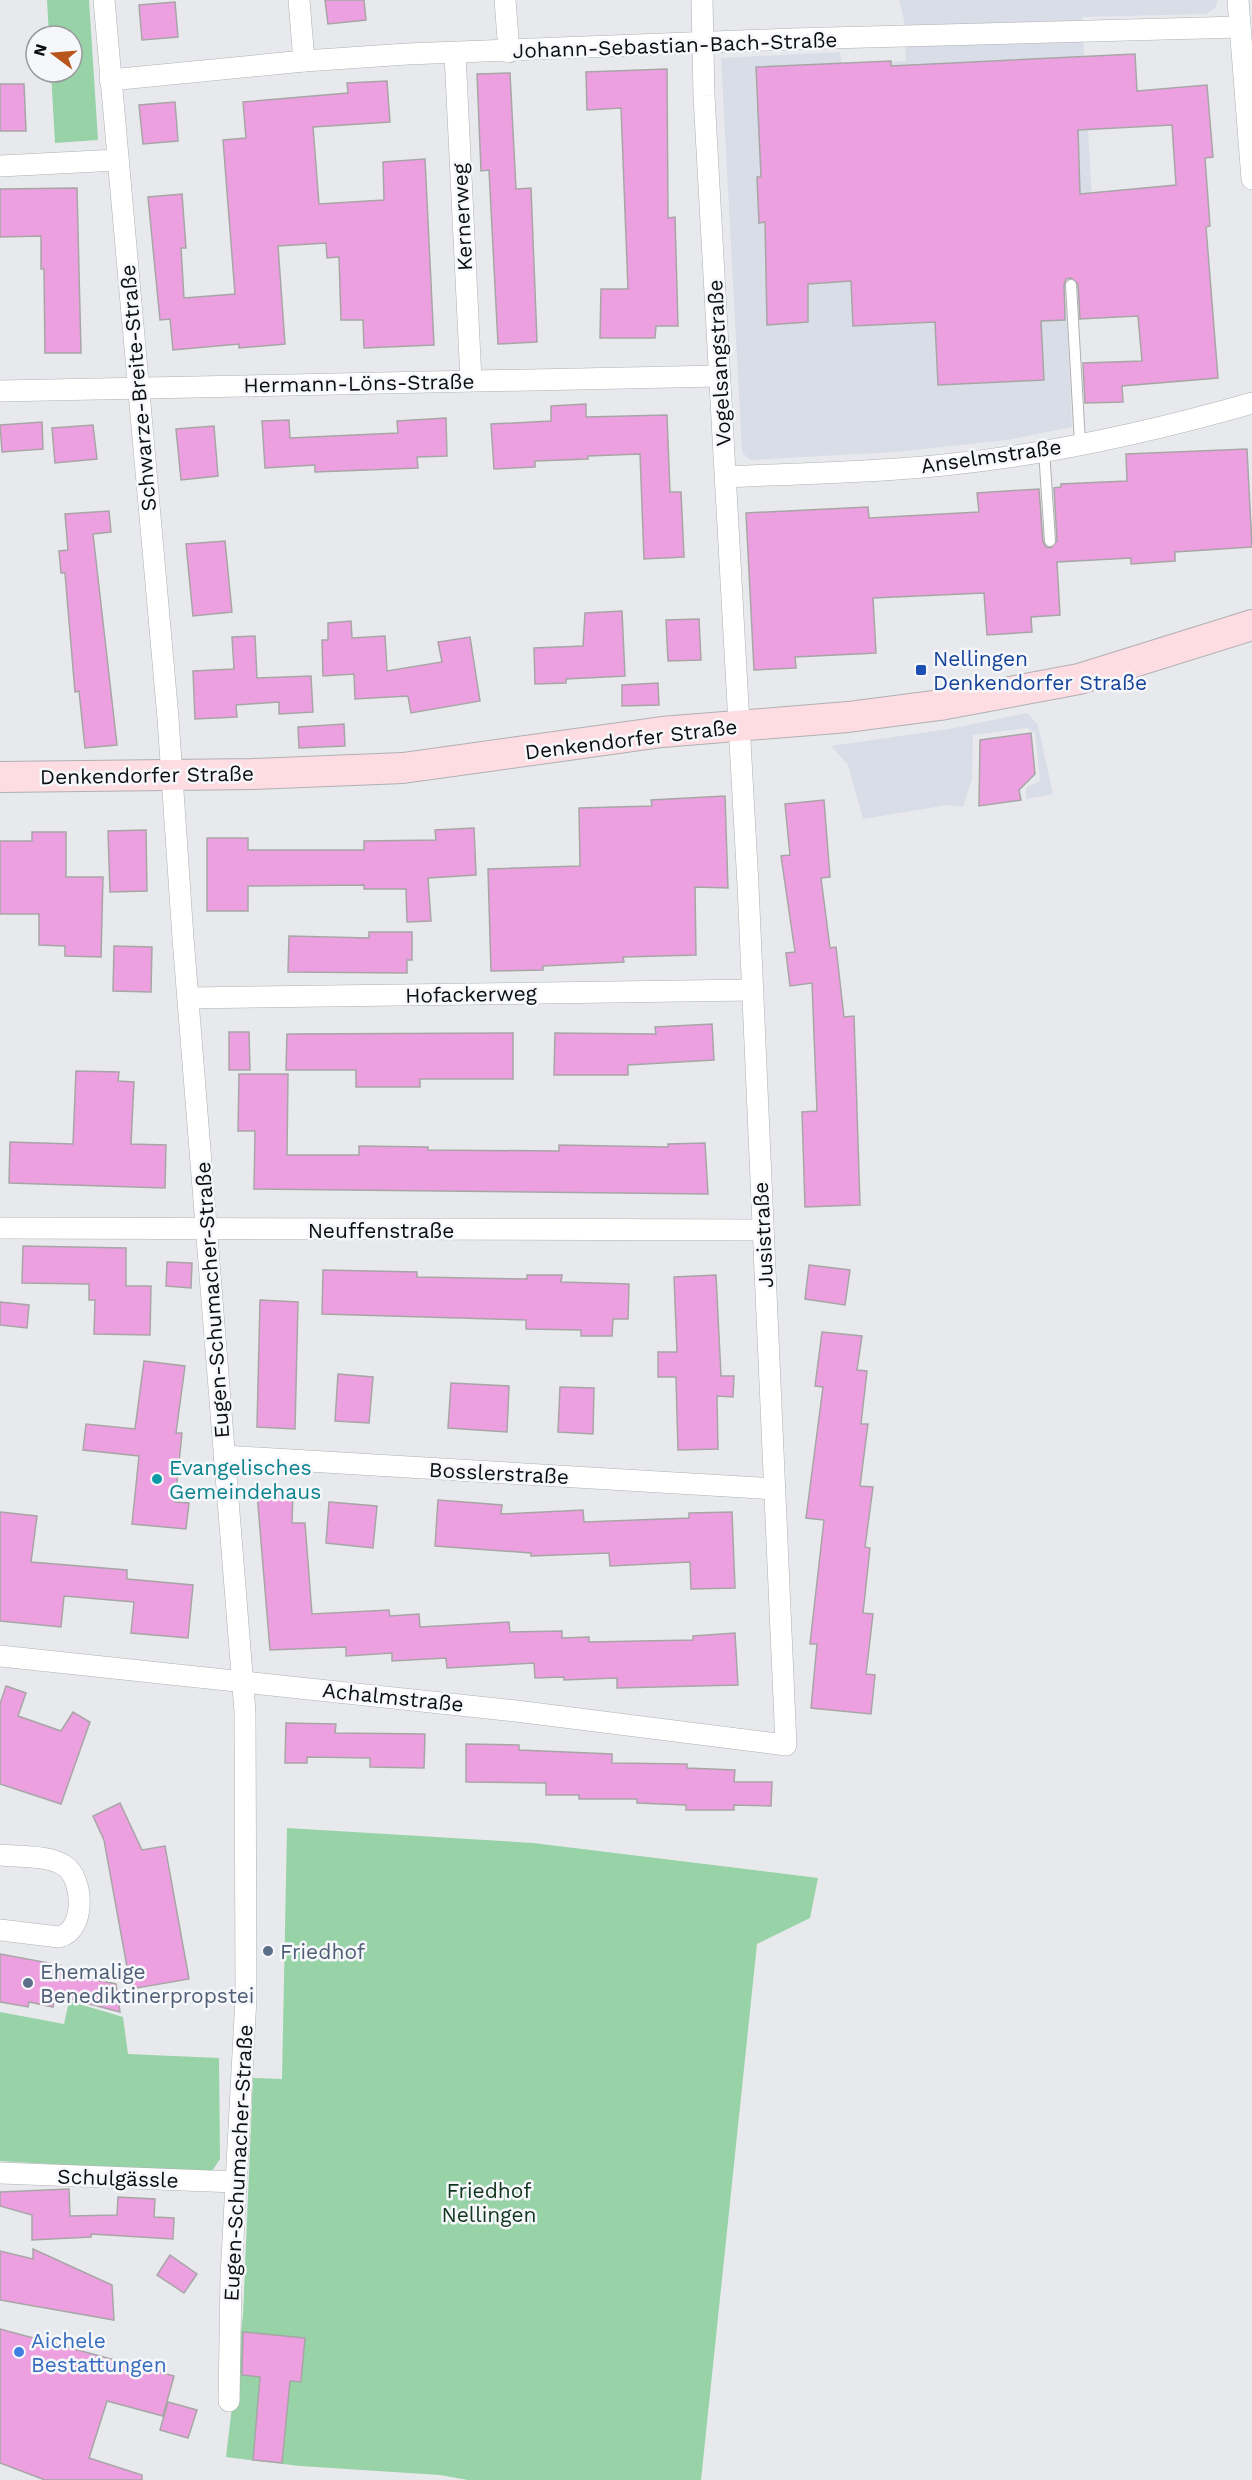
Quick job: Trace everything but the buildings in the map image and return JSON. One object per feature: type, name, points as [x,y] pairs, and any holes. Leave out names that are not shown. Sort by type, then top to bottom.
[{"type":"main road","name":"Denkendorfer Straße","points":[[0,777],[172,775],[403,768],[662,732],[866,714],[1042,687],[1122,667],[1252,625]]},
{"type":"street","name":"Schwarze-Breite-Straße","points":[[104,0],[172,775]]},
{"type":"street","points":[[299,0],[304,61]]},
{"type":"street","points":[[505,0],[509,52]]},
{"type":"street","name":"Vogelsangstraße","points":[[702,0],[719,376],[739,726]]},
{"type":"street","points":[[1238,0],[1252,179]]},
{"type":"street","name":"Johann-Sebastian-Bach-Straße","points":[[110,80],[304,61],[703,43],[1240,27]]},
{"type":"street","name":"Kernerweg","points":[[455,54],[471,380]]},
{"type":"street","points":[[0,166],[118,160]]},
{"type":"street","name":"Hermann-Löns-Straße","points":[[0,391],[719,376]]},
{"type":"street","name":"Anselmstraße","points":[[726,477],[944,465],[1080,443],[1252,403]]},
{"type":"street","name":"Jusistraße","points":[[739,726],[786,1745]]},
{"type":"street","name":"Eugen-Schumacher-Straße","points":[[172,775],[244,1712],[246,1997],[231,2277],[229,2401]]},
{"type":"street","name":"Hofackerweg","points":[[189,998],[752,990]]},
{"type":"street","name":"Neuffenstraße","points":[[0,1228],[762,1230]]},
{"type":"street","name":"Bosslerstraße","points":[[224,1456],[775,1489]]},
{"type":"street","name":"Achalmstraße","points":[[0,1656],[516,1711],[786,1745]]},
{"type":"street","points":[[0,1855],[51,1861],[67,1867],[73,1876],[80,1913],[68,1935],[59,1937],[0,1930]]},
{"type":"street","name":"Schulgässle","points":[[0,2173],[236,2182]]},
{"type":"lane","points":[[1071,285],[1080,443]]},
{"type":"lane","points":[[1044,450],[1050,541]]},
{"type":"shaded area","points":[[899,0],[1218,0],[1215,8],[1206,14],[1082,17],[1095,258],[1064,261],[1072,427],[1007,440],[896,452],[750,460],[742,452],[721,58],[840,52],[842,64],[906,61],[904,20]]},
{"type":"shaded area","points":[[1027,713],[1038,725],[1053,794],[1026,799],[1026,788],[1040,781],[1035,733],[1027,728],[973,735],[972,779],[963,807],[948,805],[863,819],[848,765],[831,746],[949,729]]},
{"type":"green space","points":[[47,0],[89,0],[98,140],[55,143],[52,84],[84,84],[84,24],[48,24]]},
{"type":"green space","name":"Friedhof Nellingen","points":[[287,1828],[533,1843],[818,1878],[810,1918],[757,1944],[701,2480],[468,2480],[440,2475],[300,2466],[226,2457],[243,2315],[253,2078],[282,2079]]},
{"type":"green space","points":[[69,2001],[123,2017],[128,2054],[219,2058],[220,2159],[210,2174],[0,2161],[0,2012],[64,2024]]},
{"type":"place","name":"Nellingen Denkendorfer Straße","points":[[921,670]]},
{"type":"place","name":"Evangelisches Gemeindehaus","points":[[157,1479]]},
{"type":"place","name":"Friedhof","points":[[268,1951]]},
{"type":"place","name":"Ehemalige Benediktinerpropstei","points":[[28,1983]]},
{"type":"place","name":"Aichele Bestattungen","points":[[19,2352]]}]
